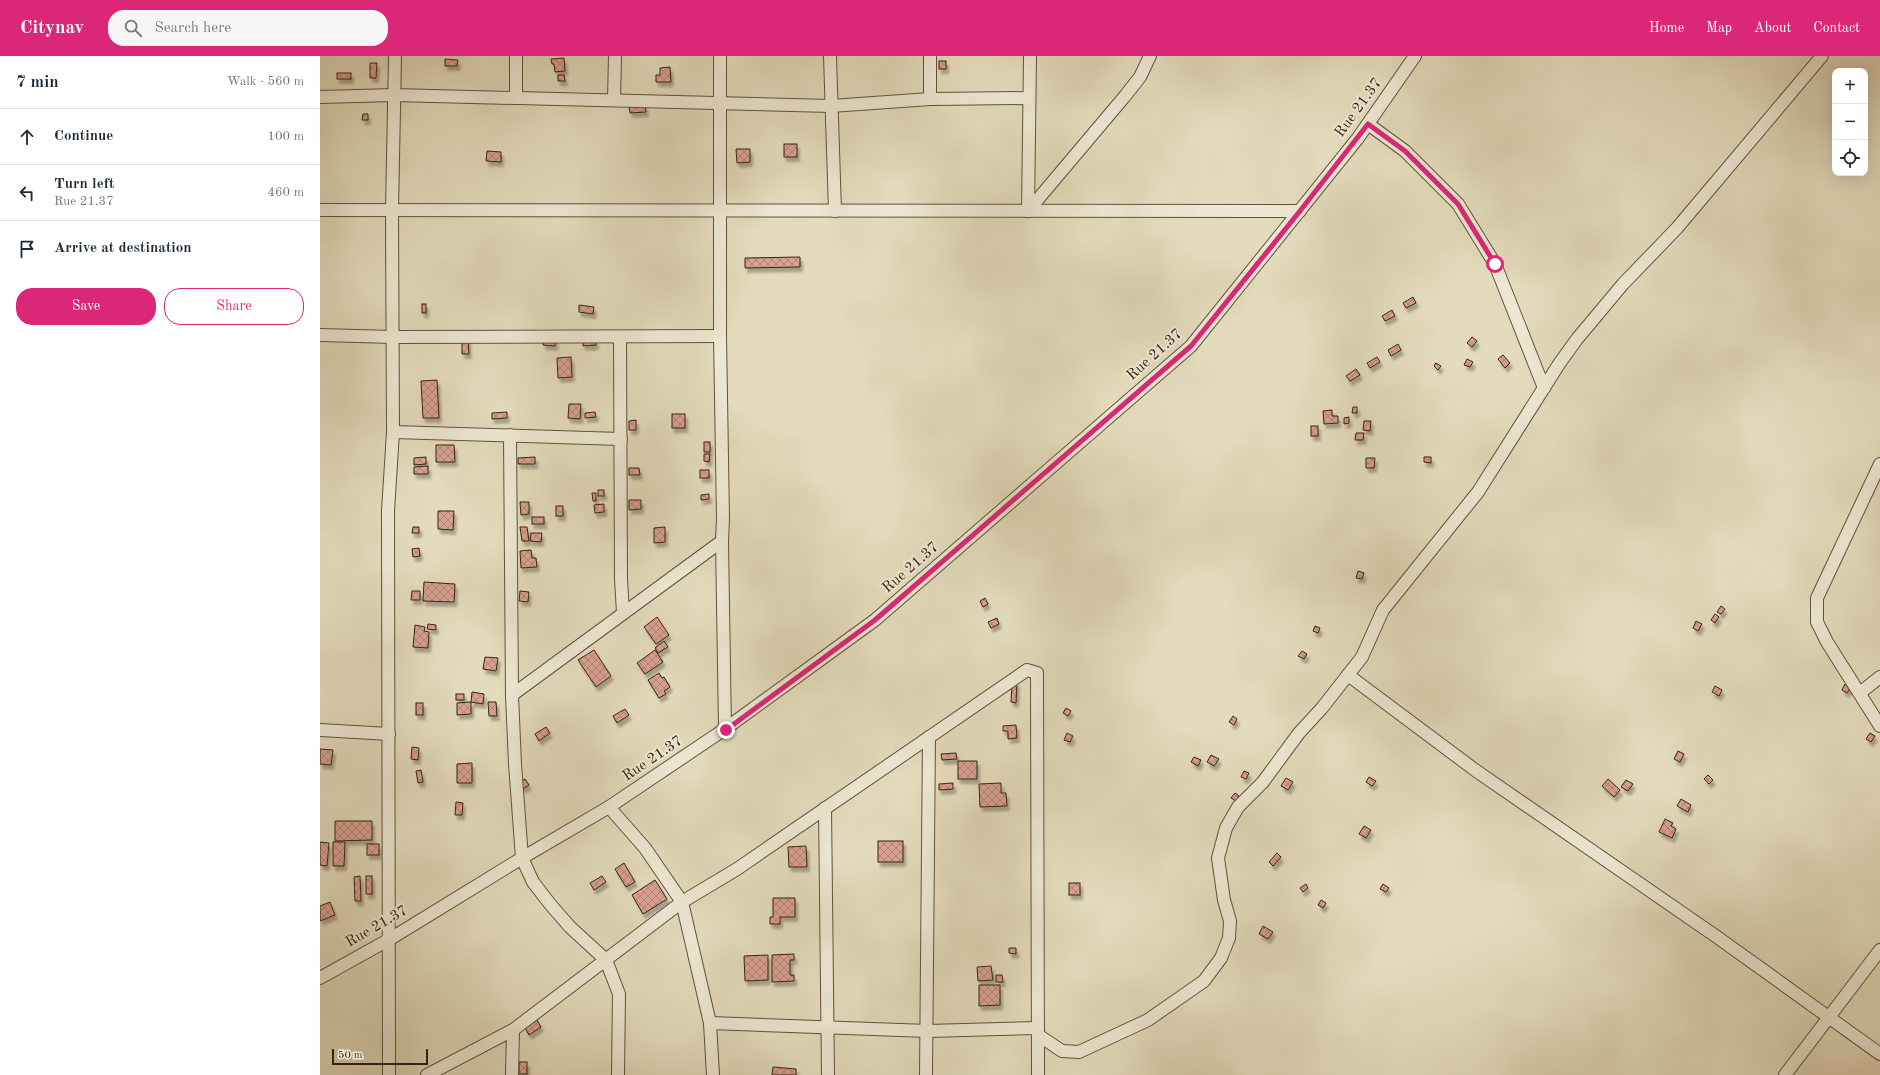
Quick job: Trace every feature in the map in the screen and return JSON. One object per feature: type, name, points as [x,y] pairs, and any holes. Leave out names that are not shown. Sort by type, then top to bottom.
[{"type":"street","points":[[389,1075],[390,939],[388,511],[393,432],[394,337],[392,210],[395,56]]},
{"type":"street","points":[[516,56],[516,98]]},
{"type":"street","points":[[614,100],[615,56]]},
{"type":"street","points":[[720,56],[720,336],[726,730]]},
{"type":"street","points":[[830,56],[836,211]]},
{"type":"street","points":[[930,56],[930,99]]},
{"type":"street","points":[[1028,211],[1028,98],[1030,56]]},
{"type":"street","points":[[1028,211],[1126,96],[1140,77],[1150,56]]},
{"type":"street","name":"Rue 21.37","points":[[320,978],[390,939],[522,858],[609,807],[726,730],[875,620],[1191,346],[1368,124],[1415,56]]},
{"type":"street","points":[[710,1023],[827,1026],[928,1031],[1038,1032],[1062,1051],[1079,1052],[1148,1020],[1204,981],[1221,958],[1229,938],[1230,921],[1224,900],[1218,858],[1226,828],[1238,807],[1263,782],[1299,733],[1322,708],[1362,657],[1383,610],[1478,492],[1558,364],[1577,339],[1623,284],[1677,228],[1822,56]]},
{"type":"street","points":[[320,96],[394,95],[831,106],[930,99],[1028,98]]},
{"type":"street","points":[[1368,124],[1405,151],[1458,204],[1495,264],[1544,388]]},
{"type":"street","points":[[320,210],[1300,211]]},
{"type":"street","points":[[320,335],[394,337],[720,336]]},
{"type":"street","points":[[620,336],[621,579],[623,613]]},
{"type":"street","points":[[393,432],[621,439]]},
{"type":"street","points":[[510,435],[512,695],[515,764],[522,858],[533,882],[550,904],[570,927],[606,960],[619,994],[618,1075]]},
{"type":"street","points":[[1880,464],[1817,598],[1817,622],[1827,642],[1880,726]]},
{"type":"street","points":[[512,695],[722,540]]},
{"type":"street","points":[[427,1075],[513,1030],[682,902],[737,869],[1027,670],[1037,673],[1038,1075]]},
{"type":"street","points":[[1348,674],[1475,770],[1717,937],[1880,1054]]},
{"type":"street","points":[[1860,693],[1880,678]]},
{"type":"street","points":[[320,730],[389,734]]},
{"type":"street","points":[[926,1075],[928,1031],[929,737]]},
{"type":"street","points":[[609,807],[645,848],[682,902],[710,1023],[713,1075]]},
{"type":"street","points":[[825,808],[828,1075]]},
{"type":"street","points":[[1785,1075],[1880,950]]},
{"type":"street","points":[[512,1075],[513,1030]]},
{"type":"building","points":[[564,58],[565,71],[555,72],[554,64],[552,64],[551,59]]},
{"type":"building","points":[[445,59],[458,60],[457,66],[445,66]]},
{"type":"building","points":[[939,61],[946,61],[946,69],[939,69]]},
{"type":"building","points":[[370,63],[377,63],[376,78],[370,78]]},
{"type":"building","points":[[670,67],[671,82],[656,82],[656,75],[660,75],[660,68]]},
{"type":"building","points":[[337,73],[351,73],[351,79],[337,79]]},
{"type":"building","points":[[558,75],[564,75],[565,81],[558,81]]},
{"type":"building","points":[[629,105],[645,105],[646,112],[630,113]]},
{"type":"building","points":[[363,114],[368,114],[368,120],[362,120]]},
{"type":"building","points":[[784,144],[797,144],[797,157],[784,157]]},
{"type":"building","points":[[736,149],[750,149],[750,162],[737,163]]},
{"type":"building","points":[[487,151],[501,152],[501,162],[486,161]]},
{"type":"building","points":[[800,257],[800,267],[745,268],[745,258]]},
{"type":"building","points":[[1413,297],[1416,303],[1406,308],[1403,303]]},
{"type":"building","points":[[422,304],[426,304],[426,313],[422,313]]},
{"type":"building","points":[[579,305],[594,307],[593,314],[579,312]]},
{"type":"building","points":[[1392,310],[1395,316],[1385,321],[1382,316]]},
{"type":"building","points":[[1472,337],[1477,341],[1472,347],[1467,343]]},
{"type":"building","points":[[544,338],[556,340],[555,346],[543,345]]},
{"type":"building","points":[[595,338],[596,345],[583,346],[583,339]]},
{"type":"building","points":[[462,339],[468,339],[469,354],[462,354]]},
{"type":"building","points":[[1398,344],[1401,350],[1391,356],[1388,350]]},
{"type":"building","points":[[1503,355],[1510,363],[1505,368],[1498,359]]},
{"type":"building","points":[[571,357],[572,377],[558,378],[557,358]]},
{"type":"building","points":[[1377,357],[1380,362],[1370,368],[1367,363]]},
{"type":"building","points":[[1467,359],[1473,362],[1470,367],[1464,365]]},
{"type":"building","points":[[1436,363],[1441,366],[1438,370],[1434,366]]},
{"type":"building","points":[[1356,369],[1360,375],[1350,381],[1346,376]]},
{"type":"building","points":[[437,380],[439,418],[423,418],[421,381]]},
{"type":"building","points":[[569,404],[581,404],[580,419],[568,418]]},
{"type":"building","points":[[1353,407],[1357,407],[1357,413],[1352,413]]},
{"type":"building","points":[[1332,410],[1332,416],[1338,416],[1338,423],[1324,424],[1323,411]]},
{"type":"building","points":[[507,412],[507,418],[492,419],[492,413]]},
{"type":"building","points":[[595,412],[596,417],[585,418],[585,413]]},
{"type":"building","points":[[672,414],[685,414],[685,428],[672,428]]},
{"type":"building","points":[[1349,417],[1349,423],[1344,424],[1344,418]]},
{"type":"building","points":[[636,420],[636,430],[629,430],[629,421]]},
{"type":"building","points":[[1364,421],[1371,421],[1370,431],[1363,430]]},
{"type":"building","points":[[1311,426],[1318,426],[1318,436],[1311,436]]},
{"type":"building","points":[[1356,433],[1364,433],[1363,440],[1355,440]]},
{"type":"building","points":[[704,442],[710,442],[710,452],[704,452]]},
{"type":"building","points":[[436,445],[454,445],[455,462],[436,462]]},
{"type":"building","points":[[704,454],[710,454],[709,462],[704,461]]},
{"type":"building","points":[[426,457],[426,464],[414,465],[414,458]]},
{"type":"building","points":[[535,457],[535,464],[518,464],[518,458]]},
{"type":"building","points":[[1424,457],[1431,457],[1431,463],[1424,462]]},
{"type":"building","points":[[1366,458],[1375,458],[1374,468],[1366,468]]},
{"type":"building","points":[[428,466],[428,474],[414,474],[414,467]]},
{"type":"building","points":[[629,468],[639,468],[640,475],[629,475]]},
{"type":"building","points":[[700,470],[709,470],[709,478],[700,478]]},
{"type":"building","points":[[598,490],[604,490],[604,496],[598,496]]},
{"type":"building","points":[[592,493],[596,493],[596,501],[593,501]]},
{"type":"building","points":[[709,494],[709,499],[701,500],[701,495]]},
{"type":"building","points":[[629,500],[641,500],[641,509],[629,510]]},
{"type":"building","points":[[520,502],[529,502],[529,514],[521,515]]},
{"type":"building","points":[[604,504],[604,512],[595,513],[594,505]]},
{"type":"building","points":[[556,506],[563,506],[563,516],[556,516]]},
{"type":"building","points":[[438,511],[454,511],[453,530],[438,529]]},
{"type":"building","points":[[532,517],[544,517],[544,524],[532,524]]},
{"type":"building","points":[[413,527],[419,527],[419,533],[412,533]]},
{"type":"building","points":[[520,527],[527,527],[529,541],[522,541]]},
{"type":"building","points":[[665,527],[665,542],[654,543],[654,528]]},
{"type":"building","points":[[531,533],[542,533],[541,542],[530,541]]},
{"type":"building","points":[[419,548],[420,556],[413,557],[412,549]]},
{"type":"building","points":[[531,550],[532,558],[536,558],[537,567],[521,568],[520,551]]},
{"type":"building","points":[[1358,571],[1364,573],[1362,579],[1356,578]]},
{"type":"building","points":[[424,582],[455,584],[454,602],[423,601]]},
{"type":"building","points":[[412,591],[420,591],[420,600],[411,600]]},
{"type":"building","points":[[520,591],[529,592],[528,602],[519,601]]},
{"type":"building","points":[[985,598],[988,604],[983,607],[980,601]]},
{"type":"building","points":[[1721,606],[1725,609],[1721,614],[1717,612]]},
{"type":"building","points":[[1715,614],[1719,617],[1715,623],[1711,620]]},
{"type":"building","points":[[657,617],[669,635],[656,644],[644,627]]},
{"type":"building","points":[[997,618],[999,624],[991,628],[988,622]]},
{"type":"building","points":[[1696,621],[1702,624],[1698,631],[1693,628]]},
{"type":"building","points":[[428,624],[436,625],[436,630],[427,629]]},
{"type":"building","points":[[415,625],[425,627],[424,631],[429,632],[428,648],[413,647]]},
{"type":"building","points":[[1315,626],[1320,628],[1318,633],[1313,631]]},
{"type":"building","points":[[664,641],[668,647],[658,653],[655,648]]},
{"type":"building","points":[[594,650],[611,676],[596,687],[578,660]]},
{"type":"building","points":[[655,650],[663,662],[645,674],[637,663]]},
{"type":"building","points":[[1302,651],[1307,654],[1304,659],[1298,656]]},
{"type":"building","points":[[485,657],[498,658],[496,671],[483,669]]},
{"type":"building","points":[[659,673],[662,678],[664,677],[670,687],[664,691],[666,694],[659,698],[648,680]]},
{"type":"building","points":[[1012,682],[1017,682],[1016,703],[1011,702]]},
{"type":"building","points":[[1845,684],[1851,687],[1847,693],[1842,690]]},
{"type":"building","points":[[1715,686],[1722,690],[1719,696],[1712,692]]},
{"type":"building","points":[[472,692],[484,694],[483,704],[471,702]]},
{"type":"building","points":[[456,694],[464,694],[464,700],[456,700]]},
{"type":"building","points":[[471,702],[471,714],[457,715],[457,703]]},
{"type":"building","points":[[488,702],[496,702],[497,716],[489,716]]},
{"type":"building","points":[[416,703],[423,703],[423,715],[416,715]]},
{"type":"building","points":[[1066,708],[1071,711],[1068,716],[1063,713]]},
{"type":"building","points":[[625,709],[629,715],[617,723],[613,716]]},
{"type":"building","points":[[1233,716],[1237,719],[1234,725],[1229,722]]},
{"type":"building","points":[[1016,725],[1017,738],[1008,739],[1008,731],[1003,731],[1003,726]]},
{"type":"building","points":[[546,727],[550,733],[539,741],[535,734]]},
{"type":"building","points":[[1067,733],[1073,736],[1070,742],[1064,740]]},
{"type":"building","points":[[1870,733],[1875,736],[1871,742],[1866,739]]},
{"type":"building","points":[[412,747],[419,748],[418,760],[411,759]]},
{"type":"building","points":[[320,749],[333,750],[331,765],[320,764]]},
{"type":"building","points":[[1678,751],[1684,754],[1680,762],[1674,759]]},
{"type":"building","points":[[956,753],[957,759],[942,760],[941,754]]},
{"type":"building","points":[[1211,755],[1219,759],[1214,766],[1207,762]]},
{"type":"building","points":[[1194,757],[1201,760],[1198,766],[1191,762]]},
{"type":"building","points":[[958,761],[977,761],[977,779],[958,779]]},
{"type":"building","points":[[472,763],[472,783],[457,783],[457,764]]},
{"type":"building","points":[[421,770],[423,782],[418,783],[416,771]]},
{"type":"building","points":[[1244,771],[1249,773],[1246,779],[1241,777]]},
{"type":"building","points":[[1708,775],[1713,780],[1709,784],[1704,779]]},
{"type":"building","points":[[1369,777],[1376,781],[1372,786],[1366,782]]},
{"type":"building","points":[[1286,778],[1293,782],[1288,790],[1281,786]]},
{"type":"building","points":[[525,779],[529,785],[523,789],[519,783]]},
{"type":"building","points":[[1608,779],[1620,790],[1614,797],[1602,786]]},
{"type":"building","points":[[1626,780],[1633,784],[1628,791],[1621,787]]},
{"type":"building","points":[[953,783],[953,789],[939,790],[939,784]]},
{"type":"building","points":[[1001,783],[1001,793],[1006,793],[1007,806],[980,807],[979,784]]},
{"type":"building","points":[[1235,793],[1239,796],[1236,801],[1231,798]]},
{"type":"building","points":[[1681,799],[1691,805],[1688,812],[1677,806]]},
{"type":"building","points":[[456,802],[463,803],[462,815],[455,815]]},
{"type":"building","points":[[1665,819],[1673,823],[1671,826],[1676,829],[1672,838],[1659,832]]},
{"type":"building","points":[[335,821],[372,821],[372,840],[335,841]]},
{"type":"building","points":[[1364,826],[1371,830],[1366,838],[1359,834]]},
{"type":"building","points":[[878,841],[903,841],[903,862],[878,862]]},
{"type":"building","points":[[320,842],[329,843],[327,866],[320,865]]},
{"type":"building","points":[[333,842],[345,842],[344,866],[333,866]]},
{"type":"building","points":[[367,844],[379,844],[379,855],[367,855]]},
{"type":"building","points":[[806,846],[807,867],[789,867],[788,847]]},
{"type":"building","points":[[1277,853],[1281,857],[1273,866],[1269,862]]},
{"type":"building","points":[[624,863],[635,882],[626,887],[615,869]]},
{"type":"building","points":[[360,876],[361,901],[355,901],[354,877]]},
{"type":"building","points":[[366,876],[372,876],[372,894],[366,894]]},
{"type":"building","points":[[602,876],[606,882],[594,890],[590,883]]},
{"type":"building","points":[[655,880],[667,899],[643,914],[632,895]]},
{"type":"building","points":[[1069,883],[1080,883],[1080,895],[1069,895]]},
{"type":"building","points":[[1306,884],[1308,888],[1303,892],[1300,888]]},
{"type":"building","points":[[1383,884],[1389,888],[1386,892],[1380,889]]},
{"type":"building","points":[[773,898],[795,898],[795,917],[780,917],[780,924],[770,924],[770,917],[773,917]]},
{"type":"building","points":[[1321,900],[1326,903],[1323,908],[1318,905]]},
{"type":"building","points":[[330,902],[335,915],[320,921],[320,906]]},
{"type":"building","points":[[1263,926],[1273,932],[1268,939],[1259,934]]},
{"type":"building","points":[[1009,948],[1016,948],[1016,954],[1009,953]]},
{"type":"building","points":[[794,954],[794,960],[790,960],[790,975],[794,975],[794,981],[772,982],[772,955]]},
{"type":"building","points":[[768,955],[768,980],[745,981],[744,956]]},
{"type":"building","points":[[991,966],[993,980],[978,981],[977,967]]},
{"type":"building","points":[[996,975],[1002,975],[1003,982],[996,982]]},
{"type":"building","points":[[979,985],[1000,985],[1000,1005],[979,1006]]},
{"type":"building","points":[[537,1020],[541,1027],[529,1035],[525,1028]]},
{"type":"building","points":[[519,1062],[527,1062],[527,1074],[519,1074]]},
{"type":"building","points":[[773,1067],[796,1069],[796,1075],[772,1075]]},
{"type":"route","points":[[726,730],[875,620],[1191,346],[1368,124],[1405,151],[1458,204],[1495,264]]}]
